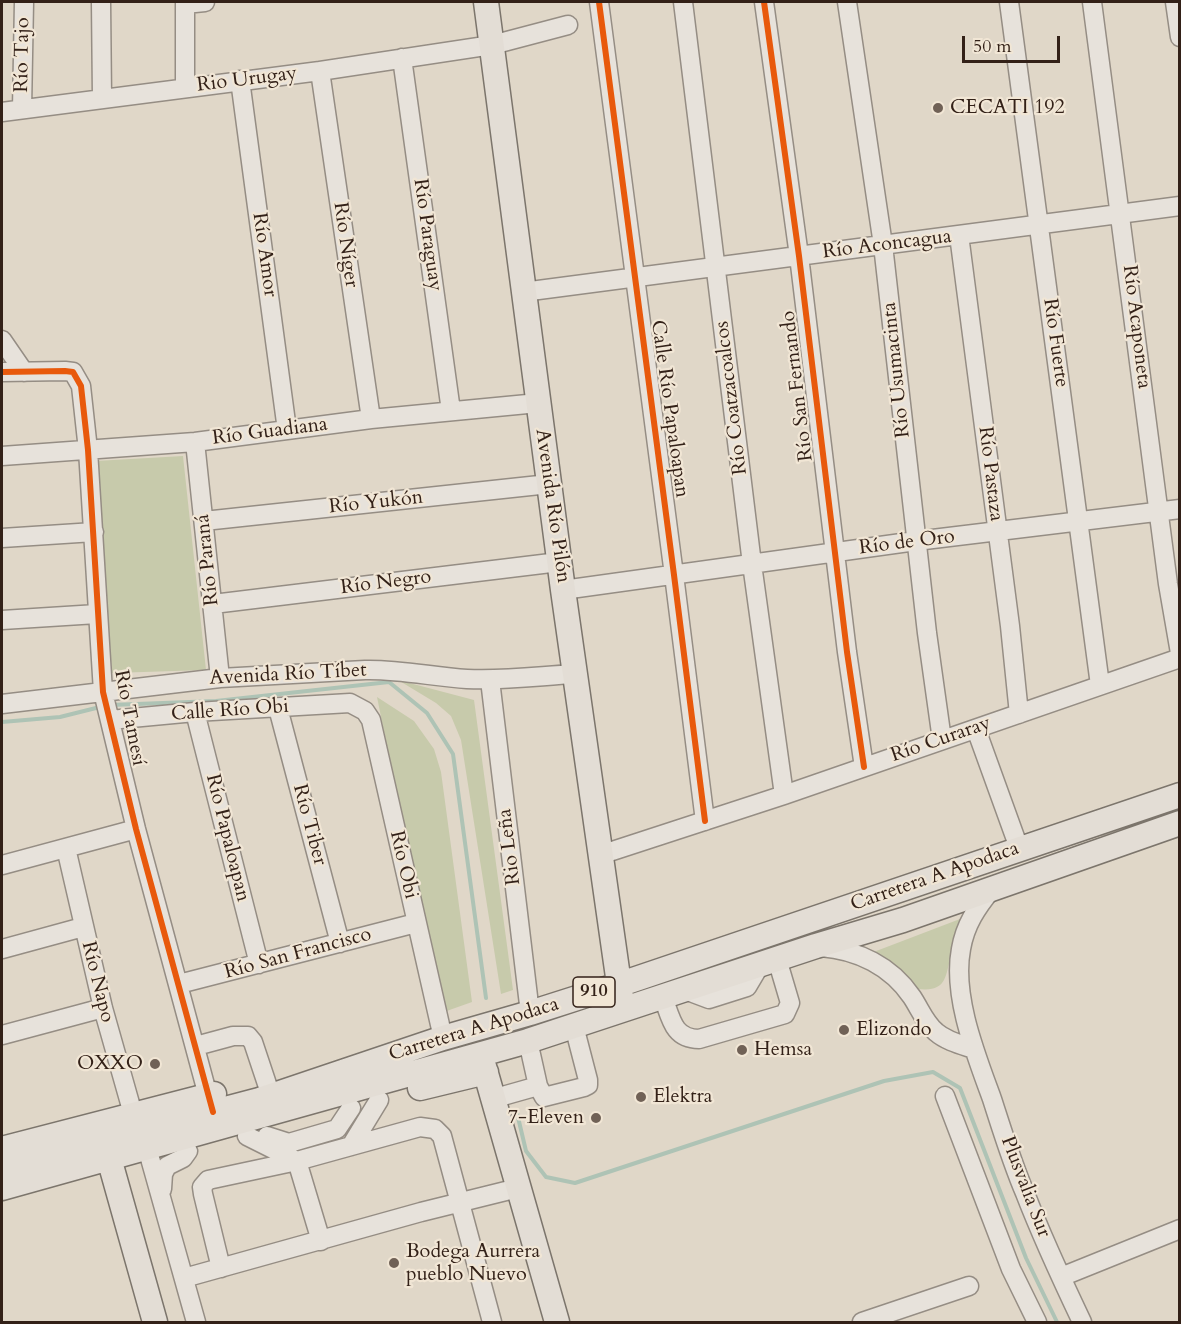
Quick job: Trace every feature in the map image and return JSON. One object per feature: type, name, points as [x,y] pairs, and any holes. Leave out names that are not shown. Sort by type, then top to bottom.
[{"type":"main road","name":"Avenida Río Pilón","points":[[486,2],[574,674],[623,1010]]},
{"type":"main road","points":[[1017,842],[1179,782]]},
{"type":"main road","name":"Carretera A Apodaca","points":[[154,1142],[210,1103],[379,1059],[530,1014],[1017,842],[1179,795]]},
{"type":"main road","name":"Carretera A Apodaca","points":[[2,1188],[154,1142],[483,1063],[528,1041],[816,946],[903,920],[1179,823]]},
{"type":"main road","points":[[2,1149],[251,1135],[379,1100],[483,1063],[557,1323]]},
{"type":"main road","points":[[2,1201],[109,1157],[154,1142]]},
{"type":"main road","name":"Carretera A Apodaca","points":[[2,1167],[109,1157]]},
{"type":"main road","points":[[109,1157],[155,1323]]},
{"type":"street","name":"Río Tajo","points":[[22,109],[24,2]]},
{"type":"street","points":[[101,2],[102,98]]},
{"type":"street","points":[[185,88],[185,3],[205,2]]},
{"type":"street","name":"Calle Río Papaloapan","points":[[599,2],[675,574],[705,821]]},
{"type":"street","name":"Río Coatzacoalcos","points":[[683,2],[752,564],[784,795]]},
{"type":"street","name":"Río San Fernando","points":[[764,2],[864,767]]},
{"type":"street","name":"Río Usumacinta","points":[[847,2],[883,246],[916,541],[942,740]]},
{"type":"street","name":"Río Fuerte","points":[[1009,2],[1100,685]]},
{"type":"street","name":"Río Acaponeta","points":[[1092,2],[1179,653]]},
{"type":"street","points":[[1174,2],[1179,37]]},
{"type":"street","name":"Rio Urugay","points":[[2,112],[320,71],[492,45],[568,25]]},
{"type":"street","name":"Río Paraguay","points":[[402,58],[451,411]]},
{"type":"street","name":"Río Níger","points":[[320,71],[371,419]]},
{"type":"street","name":"Río Amor","points":[[240,80],[287,430]]},
{"type":"street","name":"Río Aconcagua","points":[[523,292],[1179,206]]},
{"type":"street","name":"Río Pastaza","points":[[959,235],[1019,714]]},
{"type":"street","points":[[2,340],[24,372]]},
{"type":"street","points":[[2,372],[24,372]]},
{"type":"street","name":"Río Tamesí","points":[[24,372],[73,372],[81,386],[94,532],[97,614],[107,706],[136,829],[210,1103]]},
{"type":"street","name":"Río Guadiana","points":[[2,456],[195,441],[371,419],[538,404]]},
{"type":"street","name":"Río Paraná","points":[[195,441],[220,678]]},
{"type":"street","name":"Río Yukón","points":[[204,521],[549,484]]},
{"type":"street","name":"Río de Oro","points":[[563,590],[916,541],[1179,509]]},
{"type":"street","points":[[2,538],[94,532]]},
{"type":"street","name":"Río Negro","points":[[213,604],[559,561]]},
{"type":"street","points":[[2,621],[97,614]]},
{"type":"street","name":"Río Curaray","points":[[600,855],[784,795],[1179,658]]},
{"type":"street","name":"Avenida Río Tíbet","points":[[2,704],[107,706],[220,678],[386,670],[490,680],[574,674]]},
{"type":"street","name":"Rio Leña","points":[[490,680],[530,1014]]},
{"type":"street","name":"Calle Río Obi","points":[[107,706],[195,712],[350,703]]},
{"type":"street","name":"Río Obi","points":[[350,703],[365,711],[371,720],[416,923],[438,1040]]},
{"type":"street","name":"Río Tiber","points":[[278,708],[340,943]]},
{"type":"street","name":"Río Papaloapan","points":[[195,712],[259,964]]},
{"type":"street","points":[[976,729],[1017,842]]},
{"type":"street","points":[[2,865],[136,829]]},
{"type":"street","name":"Río Napo","points":[[66,848],[103,1008],[154,1142],[162,1200],[196,1323]]},
{"type":"street","name":"Plusvalia Sur","points":[[992,889],[975,910],[967,928],[961,949],[959,972],[961,992],[974,1049],[1024,1192],[1082,1323]]},
{"type":"street","name":"Río San Francisco","points":[[179,984],[416,923]]},
{"type":"street","points":[[2,949],[83,927]]},
{"type":"street","points":[[816,946],[837,948],[880,964],[892,973],[911,996],[930,1027],[944,1038],[974,1049]]},
{"type":"street","points":[[674,993],[677,1032],[682,1037],[690,1039],[699,1039],[785,1014],[790,1003],[769,962]]},
{"type":"street","points":[[2,1035],[103,1008]]},
{"type":"street","points":[[528,1041],[541,1095],[547,1098],[588,1085],[574,1026]]},
{"type":"street","points":[[196,1046],[233,1036],[248,1036],[253,1042],[268,1089]]},
{"type":"street","points":[[492,1099],[538,1086]]},
{"type":"street","points":[[945,1096],[1011,1269],[1037,1323]]},
{"type":"street","points":[[351,1146],[379,1100]]},
{"type":"street","points":[[221,1268],[203,1194],[204,1183],[207,1179],[297,1161],[420,1127],[435,1129],[442,1136],[492,1323]]},
{"type":"street","points":[[251,1135],[297,1161],[321,1241]]},
{"type":"street","points":[[154,1142],[183,1158],[167,1166],[162,1186],[162,1200]]},
{"type":"street","points":[[184,1278],[421,1212],[518,1188]]},
{"type":"street","points":[[1061,1277],[1179,1229]]},
{"type":"street","points":[[862,1323],[969,1286]]},
{"type":"green space","points":[[183,456],[206,670],[112,673],[96,461]]},
{"type":"green space","points":[[398,680],[474,700],[513,990],[501,994],[461,740],[451,716],[436,703]]},
{"type":"green space","points":[[377,697],[414,721],[434,749],[441,772],[472,1002],[441,1013]]},
{"type":"green space","points":[[960,919],[946,976],[943,982],[935,988],[918,989],[871,953]]},
{"type":"waterway","points":[[110,705],[216,701],[389,682],[427,713],[453,754],[486,998]]},
{"type":"waterway","points":[[2,722],[60,717],[100,707]]},
{"type":"waterway","points":[[517,1113],[526,1151],[546,1177],[575,1183],[884,1081],[933,1072],[960,1088],[1026,1258],[1057,1322]]},
{"type":"cycle path","points":[[599,2],[705,821]]},
{"type":"cycle path","points":[[764,2],[799,256],[847,652],[864,767]]},
{"type":"cycle path","points":[[2,372],[73,372],[81,386],[88,450],[103,692],[136,829],[213,1112]]},
{"type":"place","name":"CECATI 192","points":[[938,108]]},
{"type":"place","name":"Elizondo","points":[[844,1030]]},
{"type":"place","name":"Hemsa","points":[[742,1050]]},
{"type":"place","name":"OXXO","points":[[155,1064]]},
{"type":"place","name":"Elektra","points":[[641,1097]]},
{"type":"place","name":"7-Eleven","points":[[596,1118]]},
{"type":"place","name":"Bodega Aurrera pueblo Nuevo","points":[[394,1263]]}]
